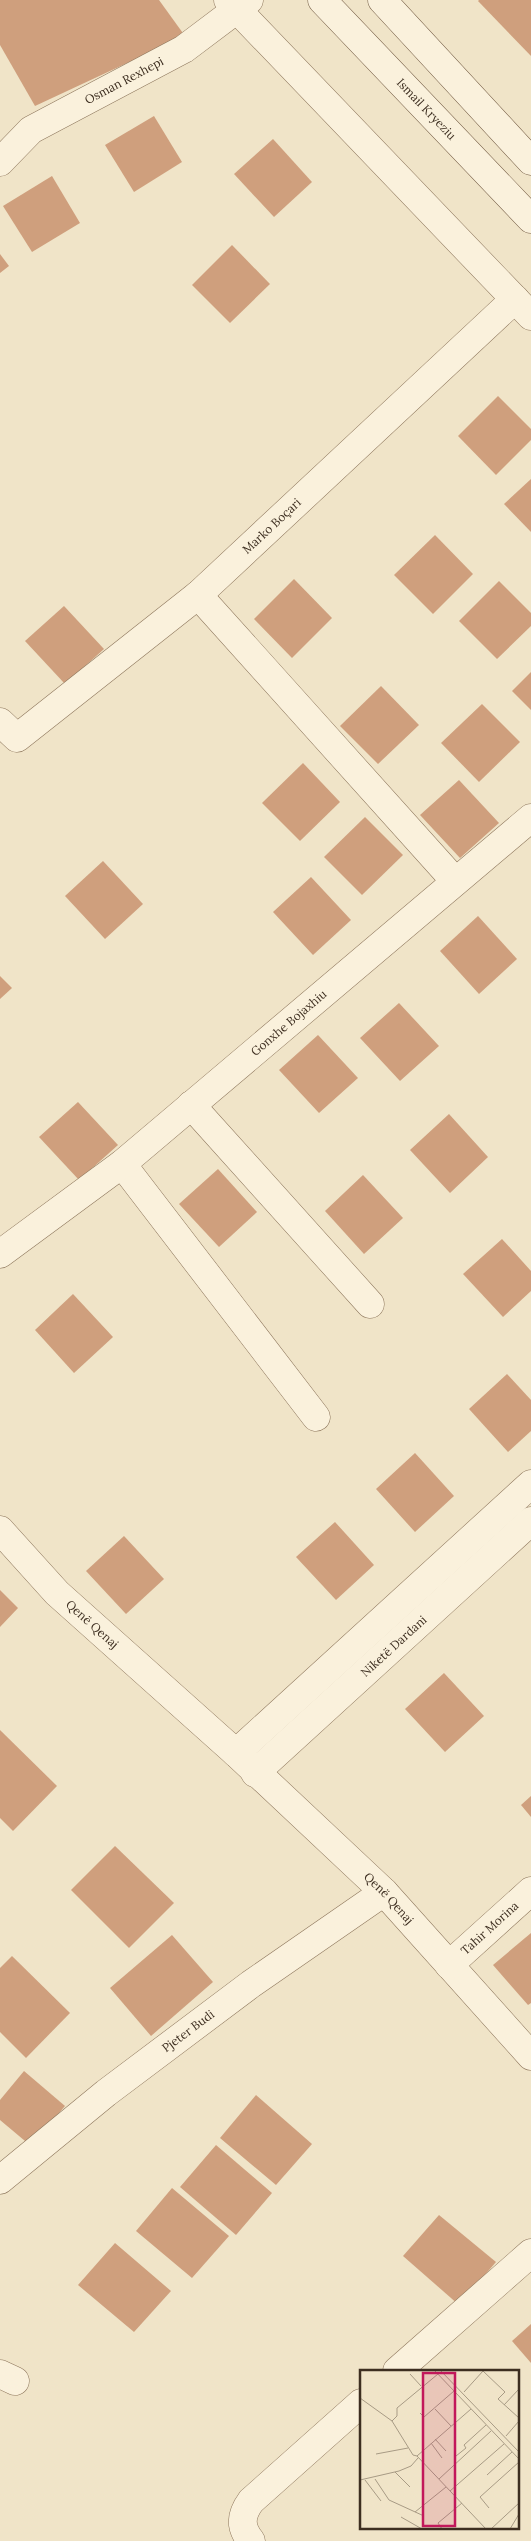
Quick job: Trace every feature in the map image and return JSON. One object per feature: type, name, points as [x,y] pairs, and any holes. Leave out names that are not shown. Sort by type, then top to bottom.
[{"type":"street","name":"Ismail Kryeziu","points":[[322,0],[531,219]]},
{"type":"street","points":[[382,0],[531,161]]},
{"type":"street","points":[[238,3],[523,307]]},
{"type":"street","name":"Osman Rexhepi","points":[[0,162],[31,130],[184,49],[238,3]]},
{"type":"street","name":"Marko Boçari","points":[[8,730],[198,595],[523,307]]},
{"type":"street","points":[[198,595],[455,881]]},
{"type":"street","name":"Gonxhe Bojaxhiu","points":[[0,1254],[122,1164],[531,818]]},
{"type":"street","points":[[191,1106],[370,1304]]},
{"type":"street","points":[[122,1164],[316,1417]]},
{"type":"street","points":[[236,1753],[531,1484]]},
{"type":"street","name":"Niketë Dardani","points":[[255,1773],[531,1521]]},
{"type":"street","name":"Qenë Qenaj","points":[[0,1530],[57,1593],[236,1753],[255,1773],[384,1892],[531,2056]]},
{"type":"street","name":"Tahir Morina","points":[[449,1965],[531,1891]]},
{"type":"street","name":"Pjeter Budi","points":[[0,2180],[106,2094],[251,1984],[384,1892]]},
{"type":"street","points":[[398,2370],[531,2253]]},
{"type":"street","points":[[251,2541],[244,2531],[241,2521],[244,2510],[251,2501],[360,2404]]},
{"type":"building","points":[[0,0],[159,0],[185,36],[35,106],[0,45]]},
{"type":"building","points":[[531,0],[531,56],[478,1]]},
{"type":"building","points":[[154,116],[182,162],[134,192],[105,145]]},
{"type":"building","points":[[273,139],[312,182],[274,217],[234,174]]},
{"type":"building","points":[[52,176],[80,223],[32,252],[3,206]]},
{"type":"building","points":[[232,245],[270,284],[230,323],[192,285]]},
{"type":"building","points":[[0,254],[9,266],[0,273]]},
{"type":"building","points":[[498,396],[531,429],[531,440],[496,475],[458,436]]},
{"type":"building","points":[[531,479],[531,532],[504,504]]},
{"type":"building","points":[[435,535],[473,574],[433,614],[394,575]]},
{"type":"building","points":[[294,579],[332,618],[292,658],[254,619]]},
{"type":"building","points":[[499,581],[531,613],[531,626],[497,659],[459,621]]},
{"type":"building","points":[[64,606],[104,649],[65,684],[25,641]]},
{"type":"building","points":[[531,672],[531,710],[512,691]]},
{"type":"building","points":[[381,686],[419,725],[378,764],[340,726]]},
{"type":"building","points":[[482,704],[520,742],[479,782],[441,743]]},
{"type":"building","points":[[303,763],[340,802],[300,841],[262,803]]},
{"type":"building","points":[[459,780],[499,823],[460,858],[420,815]]},
{"type":"building","points":[[365,817],[403,855],[362,895],[324,857]]},
{"type":"building","points":[[103,861],[143,904],[105,939],[65,896]]},
{"type":"building","points":[[311,877],[351,920],[313,955],[273,912]]},
{"type":"building","points":[[478,916],[517,959],[479,994],[440,951]]},
{"type":"building","points":[[0,976],[12,988],[0,999]]},
{"type":"building","points":[[399,1003],[439,1046],[400,1081],[360,1038]]},
{"type":"building","points":[[318,1035],[358,1078],[319,1113],[279,1070]]},
{"type":"building","points":[[78,1102],[118,1145],[79,1180],[39,1137]]},
{"type":"building","points":[[449,1114],[488,1157],[450,1193],[410,1150]]},
{"type":"building","points":[[218,1169],[257,1212],[219,1247],[179,1204]]},
{"type":"building","points":[[363,1175],[403,1218],[364,1254],[325,1211]]},
{"type":"building","points":[[502,1239],[531,1271],[531,1291],[503,1317],[463,1274]]},
{"type":"building","points":[[73,1294],[113,1337],[74,1373],[35,1330]]},
{"type":"building","points":[[507,1374],[531,1400],[531,1431],[508,1452],[469,1409]]},
{"type":"building","points":[[415,1453],[454,1496],[415,1532],[376,1489]]},
{"type":"building","points":[[335,1522],[374,1565],[336,1600],[296,1557]]},
{"type":"building","points":[[124,1536],[164,1579],[126,1614],[86,1571]]},
{"type":"building","points":[[0,1590],[18,1608],[0,1627]]},
{"type":"building","points":[[444,1673],[484,1716],[445,1752],[405,1709]]},
{"type":"building","points":[[0,1730],[57,1786],[13,1831],[0,1818]]},
{"type":"building","points":[[531,1796],[531,1817],[521,1805]]},
{"type":"building","points":[[115,1846],[174,1903],[129,1948],[71,1890]]},
{"type":"building","points":[[531,1933],[531,2003],[528,2005],[493,1965]]},
{"type":"building","points":[[172,1935],[213,1982],[151,2036],[110,1988]]},
{"type":"building","points":[[12,1956],[70,2013],[26,2058],[0,2032],[0,1968]]},
{"type":"building","points":[[24,2071],[65,2106],[31,2146],[0,2120],[0,2100]]},
{"type":"building","points":[[256,2095],[312,2144],[276,2185],[220,2138]]},
{"type":"building","points":[[216,2145],[272,2193],[236,2235],[180,2187]]},
{"type":"building","points":[[172,2188],[229,2236],[192,2278],[136,2231]]},
{"type":"building","points":[[439,2215],[496,2262],[459,2305],[403,2256]]},
{"type":"building","points":[[115,2243],[171,2291],[134,2332],[78,2285]]},
{"type":"building","points":[[531,2324],[531,2363],[512,2341]]}]
